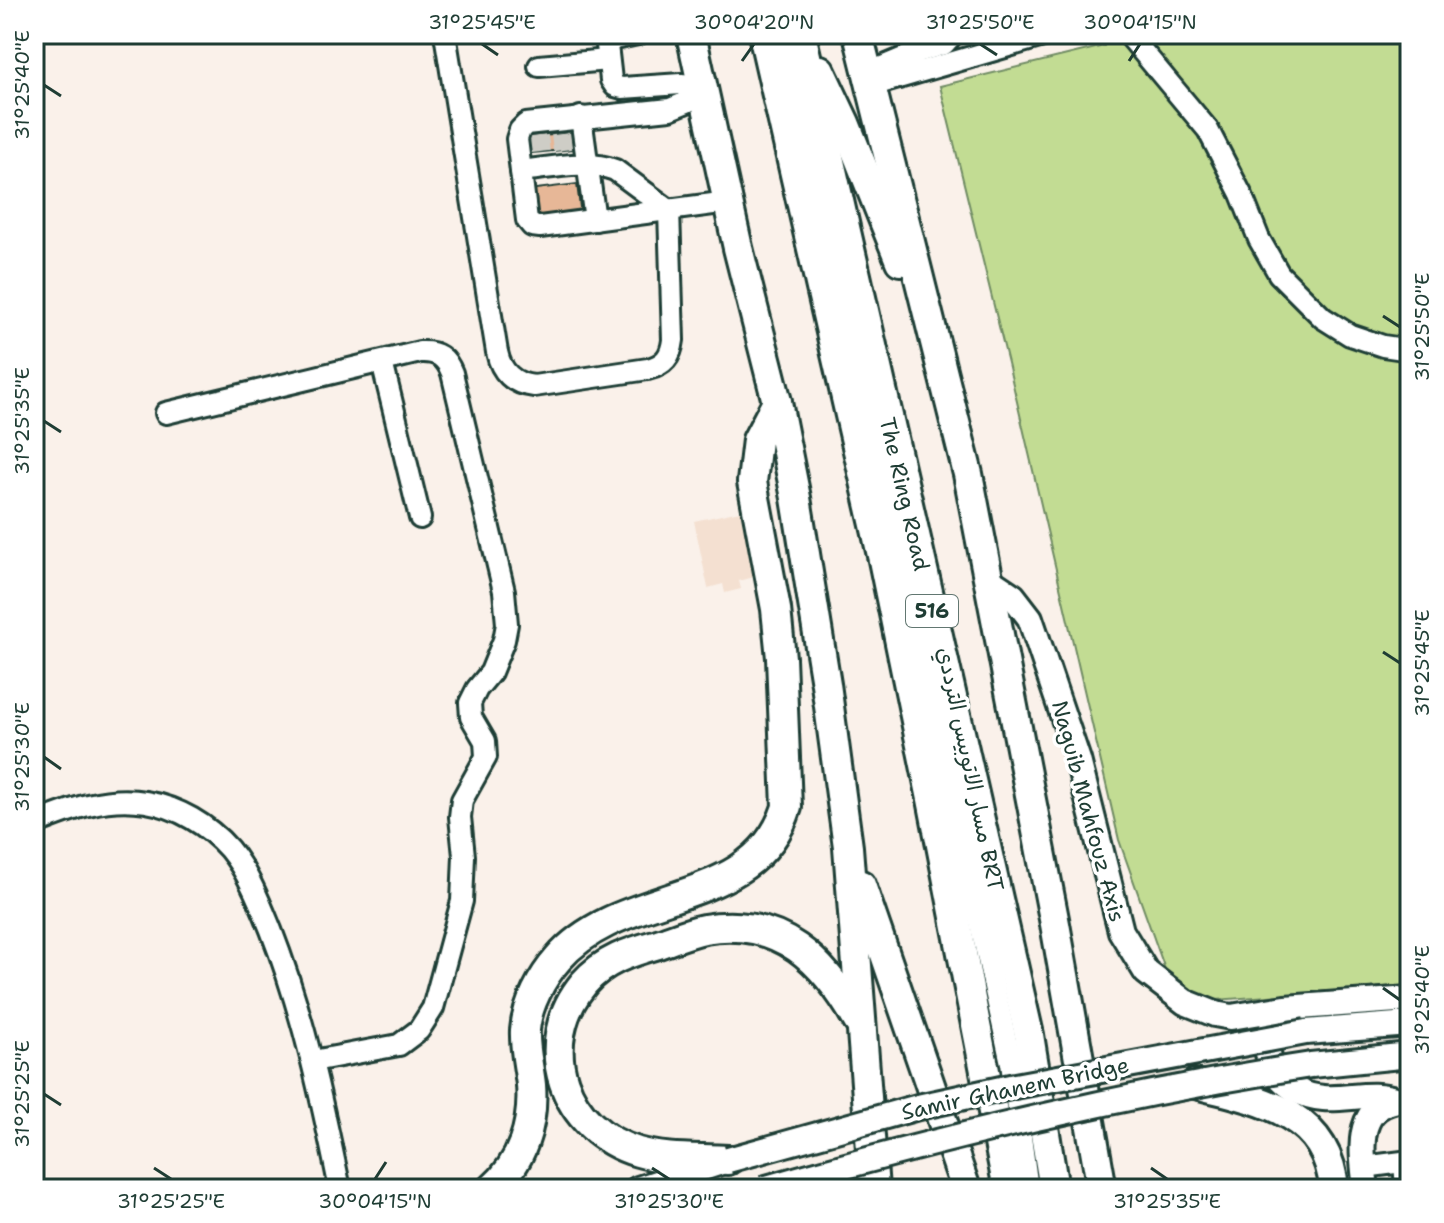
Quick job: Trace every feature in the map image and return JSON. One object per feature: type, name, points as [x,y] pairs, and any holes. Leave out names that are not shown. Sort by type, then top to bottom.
[{"type":"highway","points":[[691,34],[777,402],[824,669],[848,847],[874,1189]]},
{"type":"highway","name":"The Ring Road","points":[[763,34],[886,575],[1008,1189]]},
{"type":"highway","name":"The Ring Road","points":[[802,34],[1029,1035],[1054,1189]]},
{"type":"highway","name":"516","points":[[802,34],[845,123],[893,247],[930,327]]},
{"type":"highway","name":"516","points":[[858,34],[968,474],[1102,1189]]},
{"type":"highway","points":[[492,1189],[512,1167],[529,1128],[532,1106],[525,1029],[537,993],[556,960],[594,928],[727,878],[746,867],[771,842],[783,819],[787,807],[781,658],[776,609],[752,482],[757,440],[777,402]]},
{"type":"highway","points":[[848,847],[966,1189]]},
{"type":"highway","points":[[728,1160],[664,1157],[637,1152],[620,1146],[589,1126],[572,1102],[562,1076],[559,1047],[570,1005],[586,981],[621,955],[701,930],[735,927],[768,934],[798,948],[835,982],[863,1030]]},
{"type":"highway","points":[[1195,1084],[1262,1101],[1291,1115],[1315,1138],[1323,1151],[1334,1189]]},
{"type":"highway","points":[[1098,1157],[1113,1189]]},
{"type":"main road","name":"Naguib Mahfouz Axis","points":[[989,580],[1013,596],[1030,618],[1078,760],[1121,931],[1136,960],[1171,993],[1215,1014],[1231,1017],[1285,1008],[1410,999]]},
{"type":"main road","points":[[1285,1008],[1274,1024],[1267,1044],[1271,1066],[1285,1083],[1305,1095],[1320,1099],[1372,1095],[1404,1100]]},
{"type":"main road","name":"Samir Ghanem Bridge","points":[[638,1189],[728,1160],[932,1104],[1112,1066],[1306,1032],[1410,1024]]},
{"type":"main road","name":"Samir Ghanem Bridge","points":[[763,1189],[1003,1124],[1195,1084],[1311,1065],[1410,1055]]},
{"type":"main road","points":[[1365,1178],[1362,1141],[1366,1124],[1383,1105],[1404,1100]]},
{"type":"street","points":[[445,34],[497,352],[503,370],[509,376],[525,385],[534,386],[648,369],[667,360],[673,340],[669,210]]},
{"type":"street","points":[[638,34],[611,40],[607,48],[611,80],[618,88],[681,84],[702,89]]},
{"type":"street","name":"مسار الاتوبيس الترددي BRT","points":[[783,34],[1011,1063],[1028,1189]]},
{"type":"street","points":[[870,80],[918,52],[944,44],[953,34]]},
{"type":"street","points":[[918,52],[1050,34]]},
{"type":"street","points":[[1128,34],[1208,130],[1241,194],[1259,239],[1279,274],[1323,318],[1350,335],[1383,346],[1410,350]]},
{"type":"street","points":[[539,66],[608,60]]},
{"type":"street","points":[[521,171],[581,117],[670,109],[687,102],[702,89]]},
{"type":"street","points":[[581,117],[595,220]]},
{"type":"street","points":[[669,210],[615,170],[587,164],[526,124],[518,134],[527,220],[532,226],[540,227],[595,220],[669,210],[728,202]]},
{"type":"street","points":[[166,413],[420,352],[431,351],[441,356],[448,363],[504,591],[507,624],[495,665],[470,703],[471,717],[485,741],[486,757],[462,800],[462,901],[433,1008],[419,1030],[399,1045],[313,1061]]},
{"type":"street","points":[[382,362],[420,518]]},
{"type":"street","points":[[34,824],[78,806],[131,800],[177,811],[218,837],[236,858],[262,909],[292,985],[313,1061],[340,1189]]},
{"type":"street","points":[[1365,1178],[1407,1162],[1406,1189]]},
{"type":"shaded area","points":[[740,511],[754,577],[739,581],[741,589],[725,593],[723,584],[708,588],[694,521]]},
{"type":"green space","points":[[1101,34],[1410,34],[1410,985],[1216,1000],[1180,990],[1166,972],[1119,840],[940,86],[1104,46]]},
{"type":"building","points":[[921,34],[936,34],[937,37],[922,40]]},
{"type":"building","points":[[971,34],[998,34],[999,38],[974,44]]},
{"type":"building","points":[[572,133],[573,149],[523,154],[522,138]]},
{"type":"building","points":[[577,184],[581,215],[531,222],[527,190]]},
{"type":"tunnel","points":[[561,134],[563,150]]},
{"type":"tunnel","points":[[538,136],[540,152]]}]
